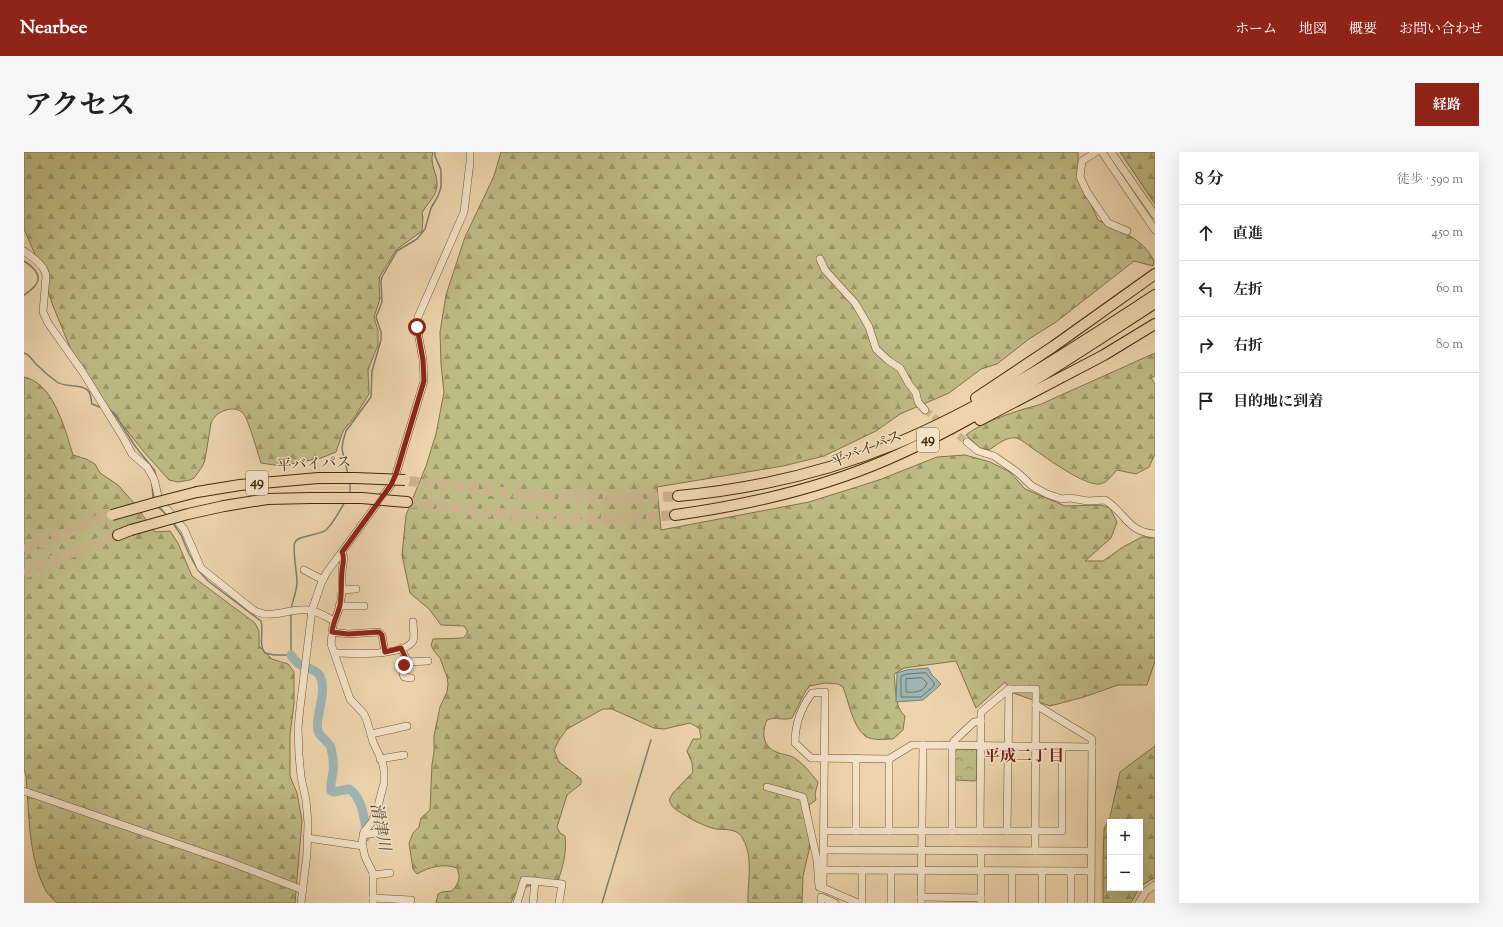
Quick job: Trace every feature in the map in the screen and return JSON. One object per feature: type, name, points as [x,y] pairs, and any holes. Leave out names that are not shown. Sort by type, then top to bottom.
[{"type":"highway","points":[[877,451],[947,414],[1004,380],[1155,274]]},
{"type":"highway","name":"平バイパス","points":[[678,496],[721,492],[761,485],[826,468],[877,451],[932,427],[1006,388],[1155,295]]},
{"type":"highway","name":"平バイパス","points":[[675,515],[747,504],[813,486],[885,460],[968,419],[1044,374],[1155,303]]},
{"type":"highway","points":[[813,486],[874,468],[918,450],[1076,370],[1155,324]]},
{"type":"highway","name":"平バイパス","points":[[109,516],[197,492],[240,485],[318,478],[407,480]]},
{"type":"highway","name":"49","points":[[118,535],[182,515],[267,499],[362,498],[407,502]]},
{"type":"street","points":[[301,903],[307,838],[306,800],[301,777],[298,743],[300,708],[312,611],[323,580],[391,485],[396,474],[424,381],[423,360],[417,327],[418,317],[424,300],[464,212],[470,152]]},
{"type":"street","points":[[1096,152],[1082,161],[1081,179],[1087,192],[1105,220],[1110,225],[1127,231]]},
{"type":"street","points":[[1102,152],[1155,230]]},
{"type":"street","points":[[1111,152],[1155,215]]},
{"type":"street","points":[[24,251],[43,266],[45,271],[46,276],[43,312],[48,323],[82,371],[132,454],[147,467],[153,477],[159,500],[184,529],[201,568],[260,614],[270,615],[303,610],[323,614],[334,621]]},
{"type":"street","points":[[820,259],[825,270],[858,308],[869,327],[876,349],[900,368],[908,384],[916,393],[918,402],[925,410]]},
{"type":"street","points":[[967,442],[978,451],[994,456],[1017,472],[1032,486],[1043,492],[1062,499],[1070,498],[1088,501],[1105,500],[1134,527],[1144,533],[1155,534]]},
{"type":"street","points":[[342,552],[344,558],[342,590],[340,606],[334,621],[332,644],[350,699],[364,714],[384,770],[384,783],[377,817],[363,835],[365,857],[373,875],[373,900],[411,900]]},
{"type":"street","points":[[304,570],[323,580]]},
{"type":"street","points":[[342,590],[356,588]]},
{"type":"street","points":[[340,606],[364,606]]},
{"type":"street","points":[[335,653],[366,654],[385,652],[401,648],[413,641],[413,622]]},
{"type":"street","points":[[332,632],[348,634],[379,632],[382,635],[385,652]]},
{"type":"street","points":[[401,648],[407,661]]},
{"type":"street","points":[[407,661],[428,661]]},
{"type":"street","points":[[407,661],[404,665],[403,674],[404,677],[411,678]]},
{"type":"street","points":[[1007,831],[1009,689]]},
{"type":"street","points":[[980,831],[981,712],[1009,689],[1036,689],[1035,851]]},
{"type":"street","points":[[823,888],[823,759],[825,692],[812,693],[796,723],[795,729],[795,744],[811,758],[823,759],[889,759],[912,745],[1092,747]]},
{"type":"street","points":[[1036,705],[1092,739],[1091,903]]},
{"type":"street","points":[[952,831],[952,746],[954,741],[974,722],[981,721]]},
{"type":"street","points":[[371,734],[407,726]]},
{"type":"street","points":[[923,745],[921,900],[981,900],[981,851]]},
{"type":"street","points":[[824,831],[1062,831],[1062,747]]},
{"type":"street","points":[[380,758],[404,755]]},
{"type":"street","points":[[856,758],[856,831]]},
{"type":"street","points":[[889,759],[889,831]]},
{"type":"street","points":[[767,787],[803,796],[817,860],[819,887],[858,903]]},
{"type":"street","points":[[24,791],[230,862],[303,890]]},
{"type":"street","points":[[363,835],[381,832]]},
{"type":"street","points":[[307,838],[363,846]]},
{"type":"street","points":[[824,850],[1091,851]]},
{"type":"street","points":[[823,870],[1091,871]]},
{"type":"street","points":[[862,870],[862,903]]},
{"type":"street","points":[[892,870],[892,903]]},
{"type":"street","points":[[1012,871],[1012,903]]},
{"type":"street","points":[[1042,871],[1042,903]]},
{"type":"street","points":[[1071,903],[1072,871]]},
{"type":"street","points":[[373,875],[390,873]]},
{"type":"street","points":[[517,903],[524,880],[562,884],[559,903]]},
{"type":"street","points":[[533,903],[535,881]]},
{"type":"street","points":[[1139,903],[1146,891],[1155,885]]},
{"type":"street","points":[[821,903],[821,897],[835,903]]},
{"type":"green space","points":[[24,152],[433,152],[432,161],[437,181],[436,190],[422,213],[422,231],[396,250],[380,276],[380,299],[374,317],[378,331],[378,345],[368,370],[369,394],[356,415],[343,431],[336,452],[321,458],[281,466],[261,463],[245,416],[236,409],[229,409],[219,413],[212,421],[205,460],[194,478],[178,482],[169,480],[144,452],[105,403],[72,352],[53,306],[37,259],[24,229]]},
{"type":"green space","points":[[501,152],[1078,152],[1078,174],[1098,220],[1130,236],[1144,246],[1154,261],[1153,266],[1134,261],[1056,322],[1029,339],[997,364],[981,369],[949,393],[900,414],[876,431],[824,456],[783,466],[657,487],[661,530],[809,502],[879,480],[937,457],[965,455],[990,462],[1010,472],[1025,489],[1065,506],[1100,505],[1110,508],[1117,522],[1111,538],[1085,561],[1103,561],[1123,547],[1142,537],[1155,537],[1155,661],[1147,685],[1118,685],[1084,697],[1050,706],[1013,693],[1005,682],[976,708],[956,661],[904,668],[894,674],[897,702],[901,712],[905,716],[903,730],[893,739],[875,739],[865,736],[854,720],[843,687],[838,684],[825,683],[810,686],[805,692],[792,718],[774,718],[767,720],[764,730],[765,740],[770,748],[799,761],[818,782],[815,794],[816,800],[809,805],[813,833],[803,876],[802,903],[748,903],[749,863],[746,847],[741,835],[735,831],[716,829],[706,826],[674,808],[669,800],[673,793],[693,772],[692,763],[687,751],[693,739],[700,739],[699,728],[690,723],[664,729],[654,728],[612,709],[603,709],[567,729],[554,750],[559,762],[581,779],[581,784],[567,795],[557,827],[560,833],[565,836],[564,859],[558,881],[526,887],[515,893],[511,903],[436,903],[438,894],[452,891],[459,880],[457,868],[437,866],[426,869],[417,874],[413,869],[409,843],[413,833],[419,827],[421,818],[430,810],[434,736],[440,707],[447,692],[448,684],[440,658],[431,645],[433,639],[463,638],[467,634],[467,630],[464,626],[441,625],[429,609],[410,593],[402,555],[406,515],[426,466],[436,434],[444,392],[440,332],[446,295],[465,237],[494,176]]},
{"type":"green space","points":[[1120,152],[1155,152],[1155,204]]},
{"type":"green space","points":[[1155,353],[1155,376],[1151,378],[1155,384],[1155,454],[1149,467],[1136,474],[1117,470],[1105,482],[1100,484],[1093,483],[1075,476],[1017,438],[1009,438],[998,443],[989,450],[980,448],[966,435],[991,421],[1011,413],[1039,405]]},
{"type":"green space","points":[[24,377],[34,381],[43,388],[51,398],[62,421],[73,455],[86,459],[95,464],[100,473],[118,485],[133,502],[155,532],[170,531],[178,543],[192,576],[255,623],[259,631],[259,646],[272,659],[288,664],[294,672],[294,703],[290,735],[290,776],[297,793],[302,821],[295,903],[57,903],[46,891],[39,876],[32,848],[26,776],[24,769]]},
{"type":"green space","points":[[1155,746],[1155,878],[1143,885],[1143,819],[1109,819],[1120,772]]},
{"type":"green space","points":[[958,749],[975,749],[977,751],[977,779],[975,781],[955,780],[955,752]]},
{"type":"green space","points":[[1107,823],[1107,891],[1137,891],[1131,903],[1103,903],[1104,829]]},
{"type":"water","points":[[928,668],[932,675],[941,684],[923,700],[896,702],[897,673],[906,670]]},
{"type":"waterway","points":[[348,474],[342,449],[343,441],[346,431],[371,397],[372,371],[381,340],[381,332],[376,317],[382,302],[382,277],[397,251],[417,239],[425,229],[431,208],[441,187],[441,170],[435,156],[435,152]]},
{"type":"waterway","points":[[24,261],[35,270],[38,278],[35,286],[24,295]]},
{"type":"waterway","points":[[24,353],[60,384],[79,386],[87,389],[92,404],[102,408]]},
{"type":"waterway","points":[[109,410],[114,413],[135,446],[155,471],[156,476]]},
{"type":"waterway","points":[[348,495],[350,492],[350,481]]},
{"type":"waterway","points":[[152,483],[153,498]]},
{"type":"waterway","points":[[291,609],[297,585],[294,550],[295,542],[300,538],[326,530],[345,502]]},
{"type":"waterway","points":[[158,507],[167,515]]},
{"type":"waterway","points":[[173,523],[181,535],[198,570],[208,581],[261,621],[261,642],[265,653],[274,655],[291,655],[291,614]]},
{"type":"waterway","name":"滑津川","points":[[291,655],[299,664],[313,670],[320,676],[322,682],[322,697],[317,726],[319,733],[328,743],[332,751],[333,772],[331,791],[334,792],[349,789],[354,793],[360,803],[364,816],[367,834],[366,837]]},
{"type":"waterway","points":[[602,903],[651,740]]},
{"type":"tunnel","points":[[925,410],[967,442]]},
{"type":"tunnel","points":[[409,481],[507,493],[580,499],[678,496]]},
{"type":"tunnel","points":[[407,502],[541,517],[609,519],[675,515]]},
{"type":"tunnel","points":[[24,550],[105,517]]},
{"type":"tunnel","points":[[24,574],[53,560],[118,535]]},
{"type":"district","name":"平成二丁目","points":[[1024,757]]},
{"type":"route","points":[[404,665],[407,661],[401,648],[385,652],[382,635],[379,632],[348,634],[332,632],[340,606],[342,592],[344,558],[342,552],[391,485],[396,474],[424,381],[423,360],[417,327]]}]
